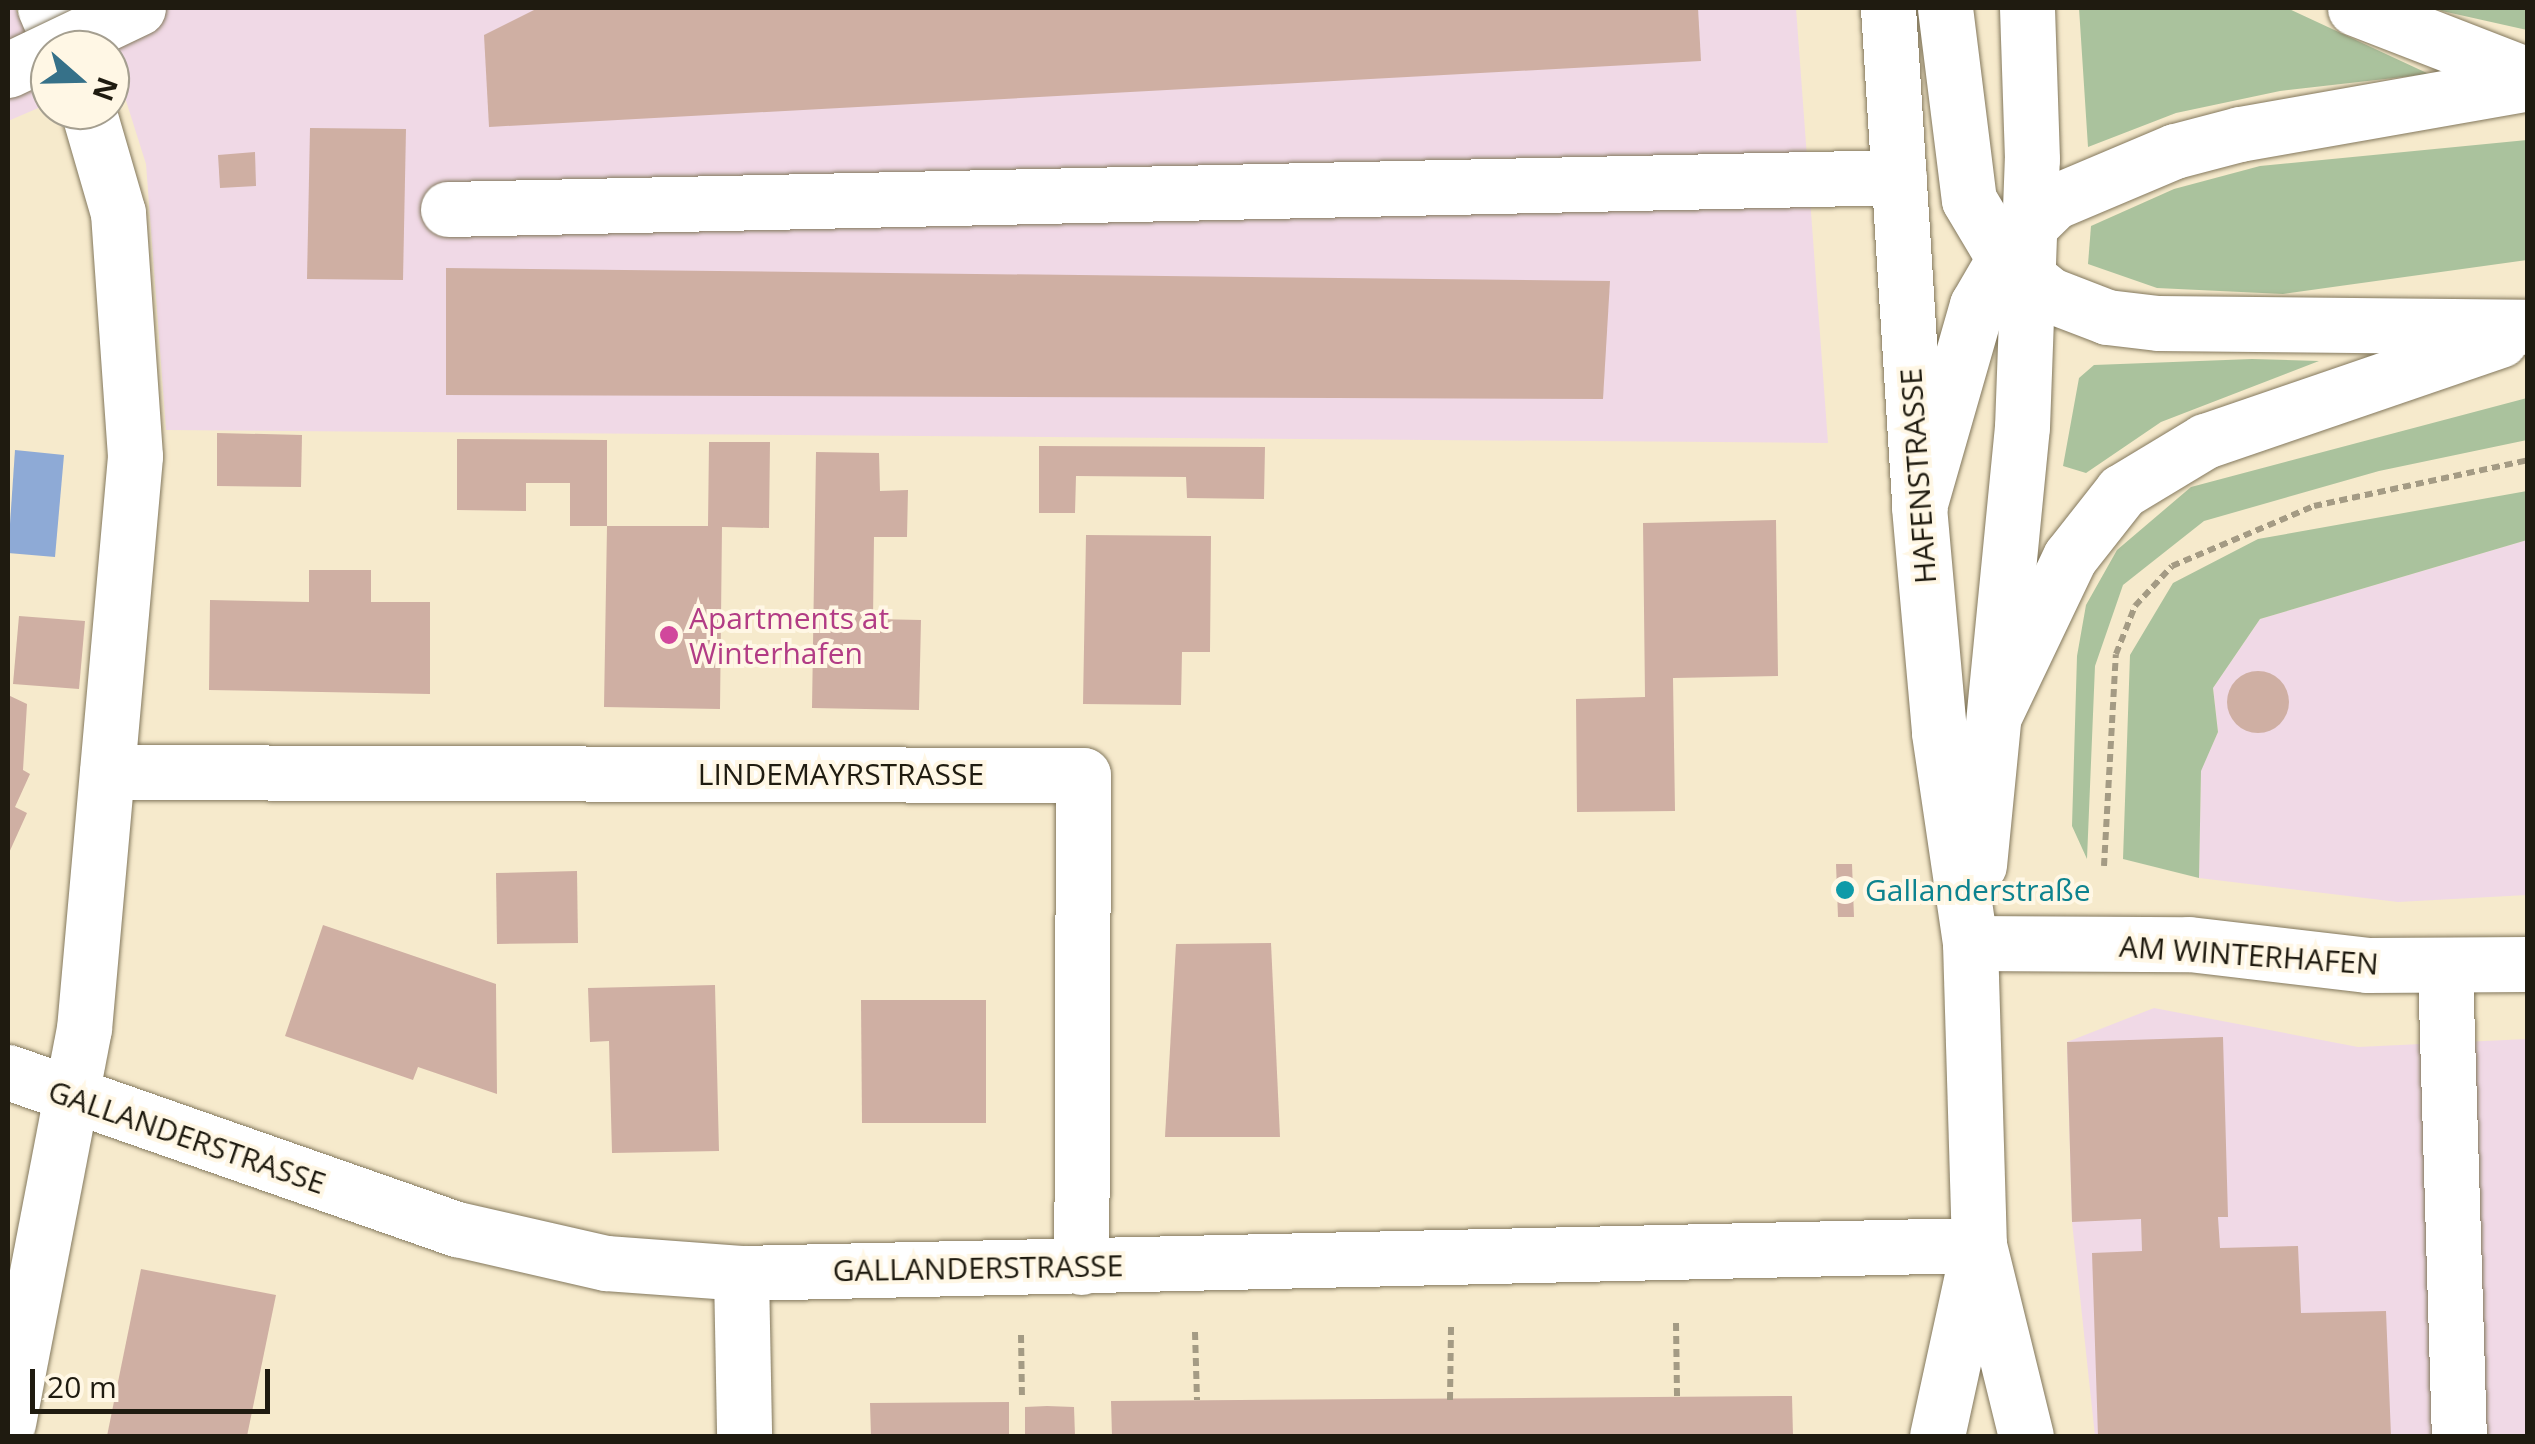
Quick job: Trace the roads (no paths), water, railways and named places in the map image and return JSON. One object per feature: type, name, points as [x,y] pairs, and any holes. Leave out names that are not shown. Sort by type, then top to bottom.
[{"type":"main road","points":[[8,70],[138,8]]},
{"type":"main road","name":"HAFENSTRASSE","points":[[1888,8],[1919,508],[1939,733],[1970,943],[1979,1245],[2026,1436]]},
{"type":"main road","points":[[1945,8],[1960,170],[2021,253],[2079,308],[2158,322],[2528,329]]},
{"type":"main road","name":"HAFENSTRASSE","points":[[1970,943],[1996,714],[2021,253],[2027,8]]},
{"type":"main road","points":[[2356,8],[2528,75]]},
{"type":"main road","points":[[1919,508],[1977,305],[2021,253],[2054,202],[2174,151],[2325,116],[2528,83]]},
{"type":"main road","points":[[8,1424],[73,1099],[106,772],[136,389],[118,213],[94,130]]},
{"type":"main road","points":[[448,209],[1900,177]]},
{"type":"main road","points":[[1996,714],[2070,556],[2122,492],[2205,441],[2528,329]]},
{"type":"main road","name":"LINDEMAYRSTRASSE","points":[[106,772],[1083,775],[1081,1267]]},
{"type":"main road","name":"AM WINTERHAFEN","points":[[1970,943],[2189,944],[2445,968],[2528,964]]},
{"type":"main road","points":[[2445,968],[2459,1436]]},
{"type":"main road","name":"GALLANDERSTRASSE","points":[[8,1072],[73,1099],[457,1229],[606,1263],[741,1273],[1979,1245]]},
{"type":"main road","name":"HAFENSTRASSE","points":[[1937,1436],[1979,1245]]},
{"type":"main road","points":[[741,1273],[744,1436]]},
{"type":"water","points":[[15,450],[64,455],[55,557],[8,553]]},
{"type":"place","name":"Apartments at Winterhafen","points":[[669,635]]},
{"type":"place","name":"Gallanderstraße","points":[[1845,890]]}]
